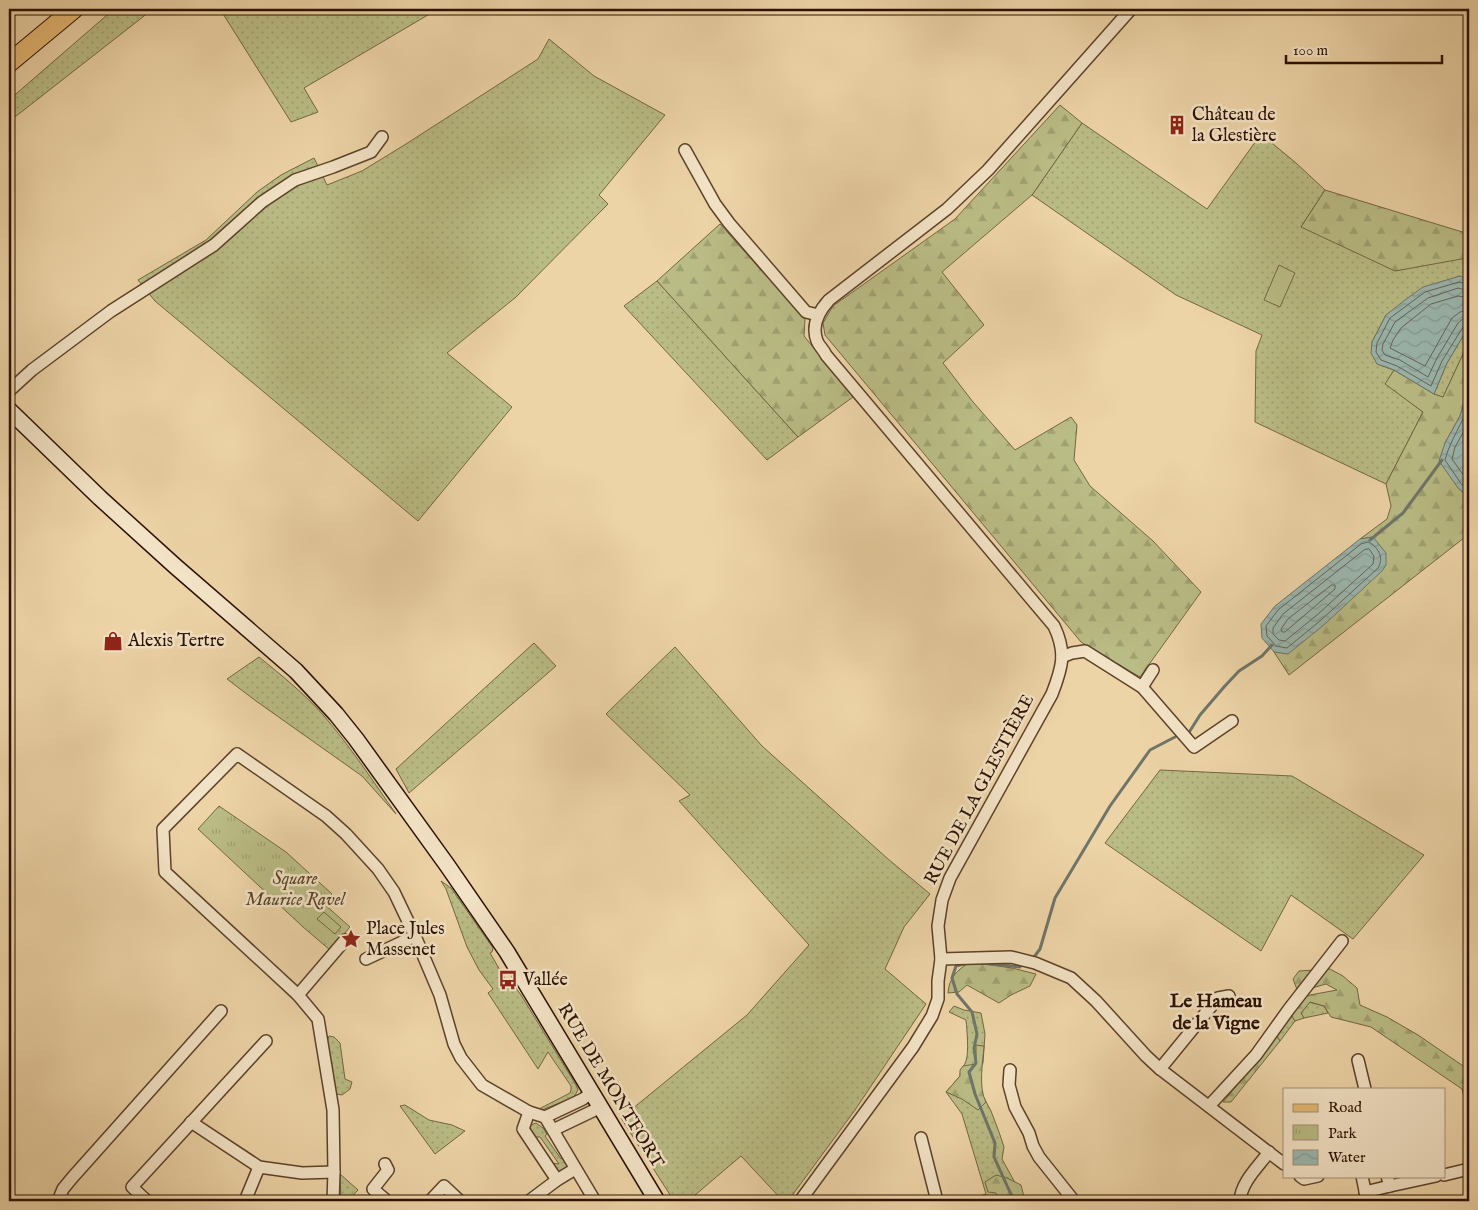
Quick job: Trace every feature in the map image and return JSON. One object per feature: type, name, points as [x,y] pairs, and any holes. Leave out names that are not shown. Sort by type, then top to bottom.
[{"type":"main road","points":[[9,62],[74,9]]},
{"type":"main road","name":"RUE DE MONTFORT","points":[[9,410],[161,554],[296,671],[336,714],[447,865],[524,979],[657,1201]]},
{"type":"street","points":[[685,150],[715,204],[729,224],[806,312],[818,315],[830,300],[947,209],[988,170],[1131,9]]},
{"type":"street","points":[[9,391],[32,370],[112,311],[214,245],[262,202],[296,180],[371,152],[382,137]]},
{"type":"street","name":"RUE DE LA GLESTIÈRE","points":[[800,1201],[913,1047],[932,1016],[938,999],[941,958],[938,926],[942,900],[950,878],[1052,694],[1061,672],[1062,657],[1060,639],[1054,626],[826,355],[817,340],[816,325],[818,315]]},
{"type":"street","points":[[1062,657],[1072,653],[1085,652],[1142,686],[1194,747],[1232,721]]},
{"type":"street","points":[[1142,686],[1153,670]]},
{"type":"street","points":[[333,1201],[333,1110],[318,1019],[298,995],[165,872],[163,829],[237,754],[326,816],[346,834],[378,869],[394,892],[415,936],[440,995],[454,1044],[482,1085],[529,1112],[544,1116],[592,1092]]},
{"type":"street","points":[[366,959],[415,936]]},
{"type":"street","points":[[298,995],[345,940]]},
{"type":"street","points":[[1209,1106],[1256,1055],[1342,941]]},
{"type":"street","points":[[941,958],[1010,957],[1035,963],[1071,978],[1096,1001],[1160,1069],[1283,1163]]},
{"type":"street","points":[[1160,1069],[1218,998],[1228,996]]},
{"type":"street","points":[[58,1201],[63,1189],[72,1178],[221,1011]]},
{"type":"street","points":[[147,1201],[132,1187],[266,1040]]},
{"type":"street","points":[[1358,1060],[1365,1088]]},
{"type":"street","points":[[1010,1070],[1010,1085],[1016,1107],[1029,1133],[1033,1146],[1039,1158],[1074,1201]]},
{"type":"street","points":[[553,1130],[601,1107]]},
{"type":"street","points":[[529,1112],[523,1129],[557,1180]]},
{"type":"street","points":[[544,1116],[595,1201]]},
{"type":"street","points":[[191,1122],[259,1167],[302,1172],[334,1172]]},
{"type":"street","points":[[921,1138],[937,1201]]},
{"type":"street","points":[[1240,1201],[1244,1185],[1270,1152]]},
{"type":"street","points":[[385,1164],[388,1170],[373,1189],[387,1201]]},
{"type":"street","points":[[245,1201],[259,1167]]},
{"type":"street","points":[[529,1201],[557,1180],[576,1169]]},
{"type":"street","points":[[1446,1174],[1469,1169]]},
{"type":"street","points":[[1362,1178],[1366,1196],[1388,1181],[1417,1178]]},
{"type":"street","points":[[430,1201],[444,1186],[460,1201]]},
{"type":"green space","points":[[114,9],[153,9],[11,120],[9,117],[9,100]]},
{"type":"green space","points":[[220,9],[438,9],[304,88],[318,112],[291,122]]},
{"type":"green space","points":[[549,39],[594,76],[665,115],[599,195],[608,204],[516,297],[447,353],[512,407],[418,521],[155,301],[138,280],[206,240],[257,192],[281,175],[314,158],[327,185],[362,171],[538,59]]},
{"type":"green space","points":[[1060,105],[1082,123],[1032,195],[942,272],[984,325],[943,363],[973,402],[1015,450],[1071,417],[1077,425],[1074,460],[1090,486],[1153,541],[1201,592],[1140,677],[1081,642],[825,335],[823,323],[833,306],[955,219]]},
{"type":"green space","points":[[1082,123],[1207,209],[1261,134],[1325,190],[1301,227],[1469,259],[1469,280],[1459,276],[1386,315],[1372,342],[1377,364],[1394,370],[1386,384],[1423,412],[1386,484],[1255,422],[1256,351],[1262,335],[1176,295],[1032,195]]},
{"type":"green space","points":[[1325,190],[1469,234],[1469,259],[1395,271],[1301,227]]},
{"type":"green space","points":[[720,224],[805,319],[804,336],[853,397],[798,437],[657,281]]},
{"type":"green space","points":[[1279,265],[1295,273],[1280,307],[1264,300]]},
{"type":"green space","points":[[657,281],[798,437],[767,460],[624,306]]},
{"type":"green space","points":[[1469,326],[1469,341],[1443,398],[1434,394],[1447,363]]},
{"type":"green space","points":[[1469,341],[1469,387],[1460,416],[1445,443],[1458,488],[1469,497],[1469,534],[1289,675],[1274,652],[1288,653],[1373,537],[1360,539],[1387,519],[1391,506],[1386,484],[1423,412],[1385,384],[1394,370],[1434,394],[1443,397]]},
{"type":"green space","points":[[534,643],[556,666],[409,793],[396,769]]},
{"type":"green space","points":[[675,647],[762,746],[888,859],[930,894],[904,927],[885,969],[926,1004],[855,1110],[788,1201],[783,1201],[741,1156],[688,1201],[674,1201],[621,1118],[747,1015],[809,945],[679,801],[690,795],[606,714]]},
{"type":"green space","points":[[259,657],[300,692],[334,727],[396,814],[362,776],[227,679]]},
{"type":"green space","points":[[1160,770],[1292,776],[1424,855],[1353,939],[1291,895],[1261,951],[1105,843]]},
{"type":"green space","name":"Square Maurice Ravel","points":[[219,806],[286,852],[332,894],[323,903],[350,927],[330,950],[198,829]]},
{"type":"green space","points":[[441,881],[451,888],[493,948],[490,953],[507,982],[512,983],[521,995],[576,1085],[578,1090],[574,1097],[542,1110],[539,1109],[570,1093],[571,1086],[548,1052],[538,1069],[488,993],[493,989],[479,970],[467,947],[446,889]]},
{"type":"green space","points":[[324,912],[341,927],[335,934],[317,919]]},
{"type":"green space","points":[[970,962],[1012,968],[1036,974],[1030,986],[999,1003],[967,985],[959,992],[948,993],[950,983],[955,975]]},
{"type":"green space","points":[[1330,969],[1343,976],[1357,988],[1360,1005],[1387,1017],[1418,1035],[1469,1070],[1469,1108],[1467,1109],[1462,1089],[1371,1027],[1331,1017],[1324,1006],[1310,1002],[1301,1013],[1304,1018],[1295,1021],[1290,1013],[1300,999],[1310,995],[1337,990],[1326,984],[1298,992],[1293,979],[1299,971]]},
{"type":"green space","points":[[1309,1002],[1324,1006],[1328,1013],[1304,1018],[1301,1013]]},
{"type":"green space","points":[[954,1006],[981,1013],[985,1034],[983,1063],[978,1073],[983,1096],[991,1111],[1004,1147],[1002,1159],[1025,1201],[963,1201],[986,1194],[962,1114],[946,1092],[960,1076],[966,1061],[967,1052],[966,1020],[949,1012]]},
{"type":"green space","points":[[1290,1013],[1295,1021],[1280,1041],[1276,1035]]},
{"type":"green space","points":[[1276,1035],[1280,1041],[1231,1102],[1223,1102],[1252,1067]]},
{"type":"green space","points":[[329,1036],[334,1037],[340,1043],[345,1079],[352,1082],[350,1089],[342,1095],[336,1094],[333,1090],[327,1042]]},
{"type":"green space","points":[[976,1045],[984,1046],[982,1089],[986,1102],[978,1110],[962,1099],[946,1092],[960,1076],[960,1070],[963,1066],[976,1064]]},
{"type":"green space","points":[[405,1105],[429,1120],[452,1125],[465,1131],[435,1154],[400,1106]]},
{"type":"green space","points":[[536,1123],[543,1128],[547,1134],[545,1136],[561,1159],[564,1157],[568,1164],[562,1172],[557,1171],[552,1163],[559,1164],[540,1137],[532,1137],[529,1127]]},
{"type":"green space","points":[[340,1174],[358,1190],[348,1201],[341,1201]]},
{"type":"green space","points":[[996,1175],[1021,1185],[1025,1201],[995,1201],[998,1199],[996,1193],[988,1192],[985,1182]]},
{"type":"water","points":[[1460,276],[1469,280],[1469,326],[1447,363],[1434,394],[1394,370],[1377,364],[1371,353],[1372,342],[1386,315],[1423,287]]},
{"type":"water","points":[[1469,387],[1469,497],[1458,488],[1439,461],[1445,443],[1460,416]]},
{"type":"water","points":[[1373,537],[1386,553],[1386,565],[1382,571],[1325,624],[1288,654],[1274,652],[1262,638],[1261,624],[1275,606],[1360,539]]},
{"type":"waterway","points":[[1370,540],[1403,513],[1442,460]]},
{"type":"waterway","points":[[1188,734],[1200,715],[1239,671],[1262,656],[1272,645]]},
{"type":"waterway","points":[[1034,957],[1040,949],[1055,898],[1110,806],[1150,750],[1175,737]]},
{"type":"waterway","points":[[967,963],[956,966],[952,978],[957,994],[972,1012],[977,1034],[974,1048],[976,1063],[969,1072],[975,1094],[995,1143],[994,1157],[1014,1201]]},
{"type":"waterway","points":[[981,963],[1020,967]]},
{"type":"place","name":"Château de la Glestière","points":[[1177,125]]},
{"type":"place","name":"Alexis Tertre","points":[[113,641]]},
{"type":"place","name":"Place Jules Massenet","points":[[351,939]]},
{"type":"place","name":"Vallée","points":[[508,980]]},
{"type":"district","name":"Le Hameau de la Vigne","points":[[1216,1013]]}]
